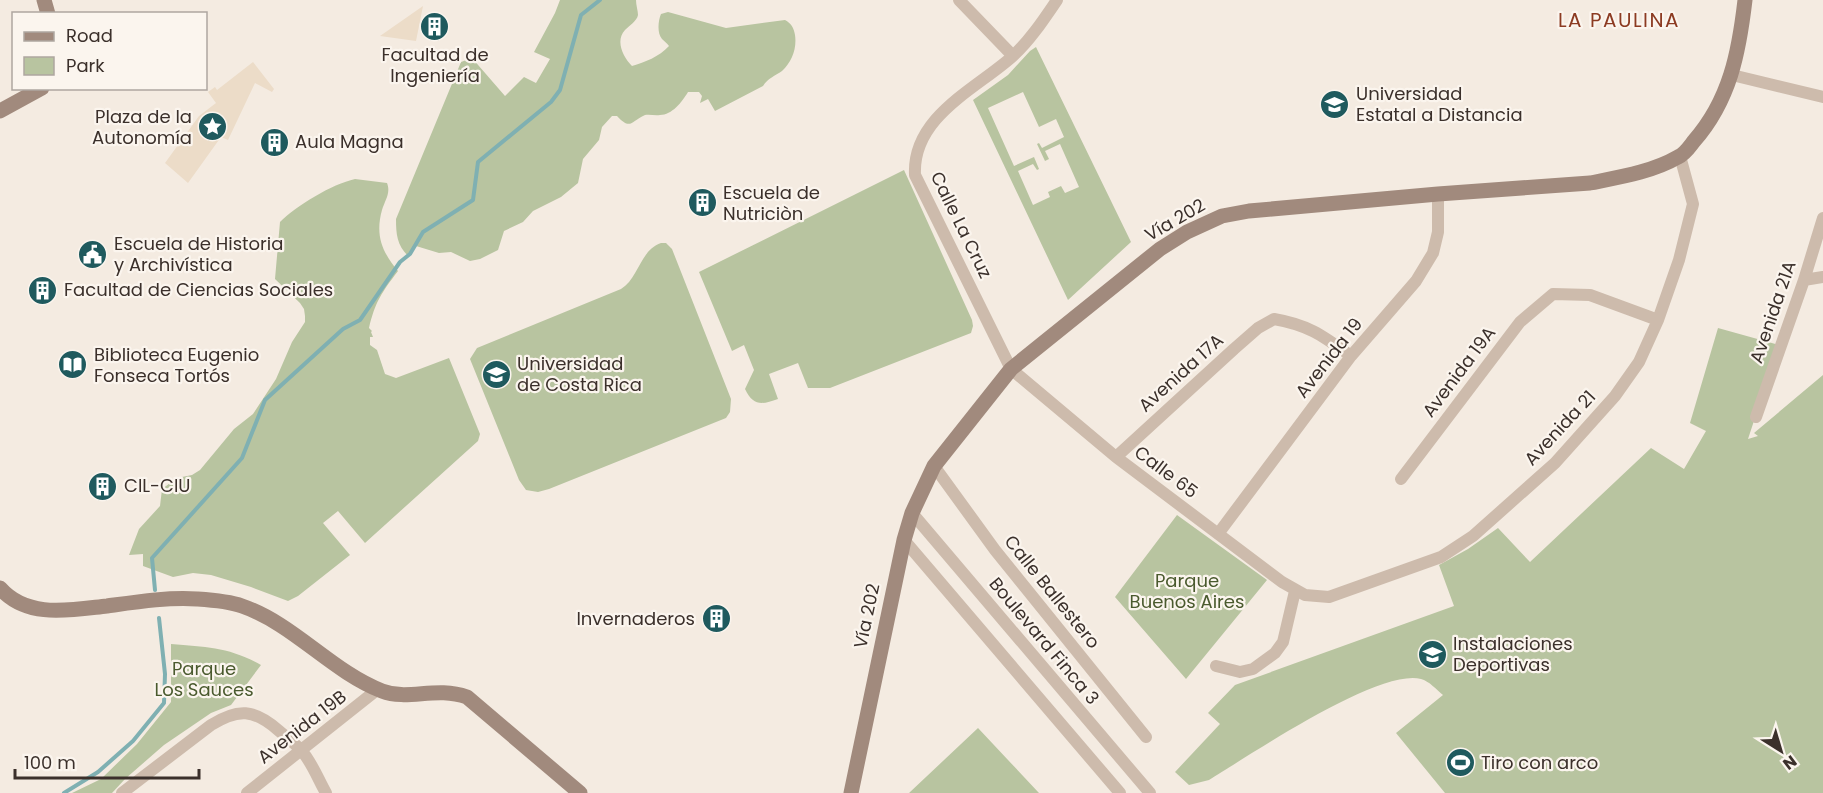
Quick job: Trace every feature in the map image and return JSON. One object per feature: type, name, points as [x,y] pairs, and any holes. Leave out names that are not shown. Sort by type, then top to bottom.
[{"type":"main road","name":"Vía 202","points":[[851,793],[904,540],[912,513],[934,466],[1011,369],[1160,249],[1187,232],[1222,216],[1297,205],[1590,183],[1636,174],[1680,156],[1705,129],[1722,102],[1732,75],[1741,38],[1744,0]]},
{"type":"main road","points":[[0,111],[38,90]]},
{"type":"main road","points":[[0,588],[8,597],[24,605],[47,611],[71,611],[194,598],[242,606],[277,624],[318,653],[378,689],[397,694],[453,692],[467,697],[580,793]]},
{"type":"street","points":[[959,0],[1013,56]]},
{"type":"street","name":"Calle La Cruz","points":[[1011,369],[915,175],[915,160],[932,125],[946,108],[1013,56],[1057,0]]},
{"type":"street","points":[[1732,75],[1823,97]]},
{"type":"street","name":"Avenida 21","points":[[1300,593],[1329,597],[1441,557],[1473,536],[1555,463],[1615,396],[1639,362],[1658,321],[1679,260],[1693,204],[1680,156]]},
{"type":"street","name":"Avenida 19","points":[[1218,534],[1351,356],[1416,281],[1433,253],[1438,232],[1438,194]]},
{"type":"street","name":"Avenida 21A","points":[[1756,417],[1823,218]]},
{"type":"street","points":[[1804,280],[1823,277]]},
{"type":"street","name":"Avenida 19A","points":[[1401,479],[1520,322],[1553,294],[1590,295],[1658,321]]},
{"type":"street","name":"Avenida 17A","points":[[1116,457],[1233,349],[1258,328],[1274,319],[1297,323],[1318,332],[1351,356]]},
{"type":"street","name":"Calle 65","points":[[1011,369],[1116,457],[1300,593]]},
{"type":"street","name":"Calle Ballestero","points":[[934,466],[995,550],[1146,737]]},
{"type":"street","name":"Boulevard Finca 3","points":[[912,513],[1150,793]]},
{"type":"street","points":[[904,540],[1120,793]]},
{"type":"street","points":[[1216,666],[1240,672],[1253,669],[1275,653],[1283,642],[1300,593]]},
{"type":"street","name":"Avenida 19B","points":[[247,793],[378,689]]},
{"type":"street","points":[[122,793],[211,725],[224,717],[238,713],[251,713],[264,718],[301,750],[326,793]]},
{"type":"green space","points":[[560,0],[636,0],[637,17],[622,34],[620,44],[623,54],[632,66],[647,61],[669,46],[660,36],[658,27],[661,14],[668,12],[726,28],[785,20],[794,30],[794,50],[786,67],[763,86],[715,111],[708,99],[700,103],[702,96],[699,92],[688,92],[669,113],[645,115],[628,124],[617,116],[612,116],[602,127],[599,140],[583,159],[578,183],[561,197],[533,211],[523,222],[504,231],[498,250],[470,261],[451,252],[439,253],[416,246],[408,256],[401,248],[398,239],[396,219],[461,62],[472,58],[505,96],[524,77],[536,83],[550,59],[534,52]]},
{"type":"green space","points":[[1036,47],[1131,242],[1068,300],[973,100],[1008,75]],"holes":[[[1023,92],[1039,127],[1056,119],[1064,137],[1042,148],[1039,143],[1037,144],[1045,161],[1049,159],[1045,151],[1060,144],[1079,187],[1065,193],[1061,186],[1048,192],[1050,197],[1033,205],[1018,171],[1033,164],[1037,170],[1039,169],[1034,157],[1014,166],[988,108]]]},
{"type":"green space","points":[[904,170],[972,320],[971,333],[830,388],[808,388],[798,363],[769,374],[778,399],[758,403],[751,399],[745,389],[754,370],[744,345],[732,351],[699,272]]},
{"type":"green space","points":[[355,179],[387,183],[388,193],[379,227],[381,243],[398,271],[383,291],[374,311],[369,328],[373,337],[370,337],[370,345],[377,350],[385,374],[396,378],[449,358],[480,434],[478,441],[365,543],[338,511],[323,523],[350,555],[298,596],[288,601],[211,575],[193,573],[173,577],[143,566],[143,554],[129,555],[139,529],[160,506],[162,489],[177,478],[192,475],[200,470],[234,429],[253,414],[276,379],[292,342],[305,322],[304,309],[300,303],[275,279],[280,222],[315,196]]},
{"type":"green space","points":[[661,243],[666,243],[672,249],[731,399],[730,412],[726,418],[549,489],[538,492],[526,490],[519,480],[470,359],[477,348],[621,289],[632,278],[648,252]]},
{"type":"green space","points":[[1718,328],[1779,345],[1748,439],[1758,436],[1754,433],[1823,375],[1823,793],[1445,793],[1396,733],[1443,695],[1421,679],[1402,679],[1346,700],[1283,734],[1209,780],[1189,785],[1175,772],[1220,724],[1208,713],[1235,685],[1454,606],[1439,565],[1468,549],[1498,528],[1530,562],[1651,448],[1684,469],[1706,431],[1690,423]]},
{"type":"green space","name":"Parque Buenos Aires","points":[[1177,515],[1267,580],[1186,679],[1115,597]]},
{"type":"green space","name":"Parque Los Sauces","points":[[171,644],[228,651],[261,665],[231,705],[211,713],[164,745],[112,793],[72,793],[101,779],[137,744],[171,702]]},
{"type":"green space","points":[[978,728],[1039,793],[909,793]]},
{"type":"shaded area","points":[[423,6],[416,41],[380,36]]},
{"type":"shaded area","name":"Plaza de la Autonomía","points":[[253,62],[274,89],[272,92],[255,83],[228,140],[221,137],[188,183],[165,163],[199,116],[216,103],[208,92],[215,87],[217,90]]},
{"type":"waterway","points":[[155,590],[152,558],[242,458],[265,400],[343,329],[360,320],[400,262],[410,254],[423,232],[473,200],[478,162],[551,102],[560,90],[581,15],[600,0]]},
{"type":"waterway","points":[[64,793],[98,772],[133,741],[164,703],[165,674],[159,618]]},
{"type":"place","name":"Facultad de Ingeniería","points":[[435,26]]},
{"type":"place","name":"Universidad Estatal a Distancia","points":[[1335,104]]},
{"type":"place","name":"Plaza de la Autonomía","points":[[213,127]]},
{"type":"place","name":"Aula Magna","points":[[274,142]]},
{"type":"place","name":"Escuela de Nutriciòn","points":[[702,203]]},
{"type":"place","name":"Escuela de Historia y Archivística","points":[[93,254]]},
{"type":"place","name":"Facultad de Ciencias Sociales","points":[[43,290]]},
{"type":"place","name":"Biblioteca Eugenio Fonseca Tortós","points":[[73,365]]},
{"type":"place","name":"Universidad de Costa Rica","points":[[496,374]]},
{"type":"place","name":"CIL-CIU","points":[[103,486]]},
{"type":"place","name":"Invernaderos","points":[[716,619]]},
{"type":"place","name":"Instalaciones Deportivas","points":[[1432,654]]},
{"type":"place","name":"Tiro con arco","points":[[1460,763]]},
{"type":"district","name":"LA PAULINA","points":[[1619,20]]}]
